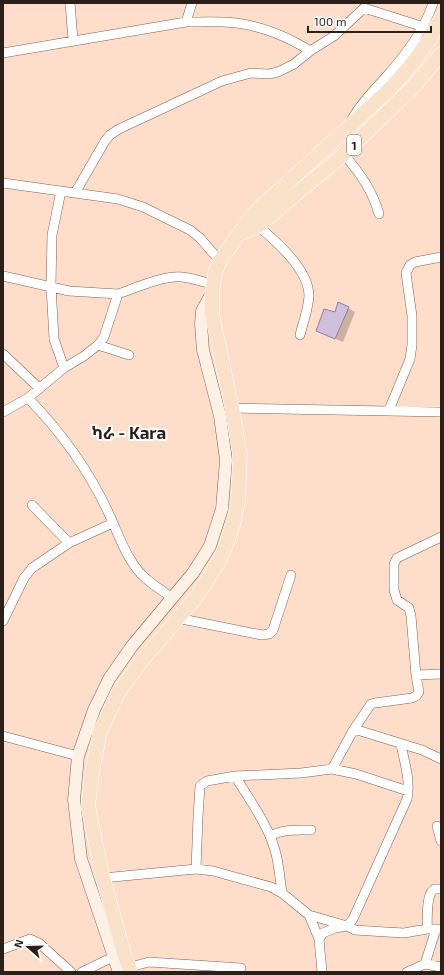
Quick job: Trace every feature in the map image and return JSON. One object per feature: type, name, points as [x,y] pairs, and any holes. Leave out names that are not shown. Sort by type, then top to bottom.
[{"type":"main road","points":[[435,28],[441,54]]},
{"type":"main road","name":"1","points":[[256,220],[388,91],[413,63],[435,28]]},
{"type":"main road","name":"1","points":[[256,220],[344,154],[416,84],[441,54]]},
{"type":"main road","points":[[127,970],[103,878],[88,806],[92,773],[100,732],[118,693],[140,663],[197,596],[220,560],[233,525],[238,501],[240,455],[232,408],[212,314],[212,288],[220,261],[241,233],[256,220]]},
{"type":"street","points":[[70,3],[73,40]]},
{"type":"street","points":[[186,22],[192,3]]},
{"type":"street","points":[[75,193],[105,141],[110,135],[119,129],[222,81],[251,73],[269,74],[278,72],[294,64],[310,51],[334,36],[361,5],[435,28],[433,3]]},
{"type":"street","points":[[3,53],[186,22],[236,23],[256,27],[287,38],[310,51]]},
{"type":"street","points":[[344,154],[363,178],[371,192],[379,214]]},
{"type":"street","points":[[3,183],[118,199],[143,207],[190,230],[200,238],[220,261]]},
{"type":"street","points":[[61,191],[52,235],[51,286],[54,339],[64,368]]},
{"type":"street","points":[[256,220],[283,247],[297,266],[306,283],[309,294],[308,305],[300,335]]},
{"type":"street","points":[[389,410],[410,359],[412,344],[412,316],[406,273],[410,265],[416,262],[441,257]]},
{"type":"street","points":[[3,276],[69,291],[118,294],[160,280],[175,277],[182,277],[212,288],[202,311],[201,324],[204,350],[220,416],[226,460],[222,509],[210,546],[193,573],[132,646],[109,680],[94,710],[78,756],[74,800],[81,859],[115,956],[127,970],[149,962],[241,968]]},
{"type":"street","points":[[3,412],[28,398],[64,368],[84,356],[98,345],[104,337],[118,294]]},
{"type":"street","points":[[98,345],[129,355]]},
{"type":"street","points":[[3,354],[39,388]]},
{"type":"street","points":[[28,398],[44,414],[78,459],[94,484],[105,504],[129,558],[135,567],[143,576],[173,598]]},
{"type":"street","points":[[232,408],[441,412]]},
{"type":"street","points":[[32,505],[69,544]]},
{"type":"street","points":[[3,621],[24,578],[32,568],[69,544],[113,523]]},
{"type":"street","points":[[332,769],[370,704],[412,698],[419,692],[416,675],[411,616],[409,608],[397,600],[394,590],[394,564],[397,558],[441,537]]},
{"type":"street","points":[[177,618],[262,635],[269,634],[273,630],[291,575]]},
{"type":"street","points":[[416,675],[441,674]]},
{"type":"street","points":[[354,729],[429,753],[441,759]]},
{"type":"street","points":[[5,740],[78,756]]},
{"type":"street","points":[[319,939],[324,933],[335,928],[347,926],[353,919],[406,798],[408,791],[408,780],[401,744]]},
{"type":"street","points":[[196,869],[200,786],[207,781],[235,776],[301,773],[332,769],[356,774],[408,791]]},
{"type":"street","points":[[235,776],[270,836],[275,851],[282,893]]},
{"type":"street","points":[[437,826],[441,842]]},
{"type":"street","points":[[270,836],[279,831],[311,830]]},
{"type":"street","points":[[103,878],[196,869],[213,871],[271,887],[282,893],[309,915],[347,926],[355,930],[404,932],[435,929]]},
{"type":"street","points":[[425,964],[435,929],[428,898],[431,892],[435,889],[441,889]]},
{"type":"street","points":[[309,915],[319,939],[322,972]]},
{"type":"street","points":[[3,949],[30,939],[39,943],[71,972]]},
{"type":"street","points":[[82,972],[115,956]]},
{"type":"street","points":[[407,972],[425,964],[441,968]]},
{"type":"building","points":[[338,302],[349,307],[335,339],[316,331],[324,309],[335,312]]},
{"type":"district","name":"ካራ - Kara","points":[[129,432]]}]
